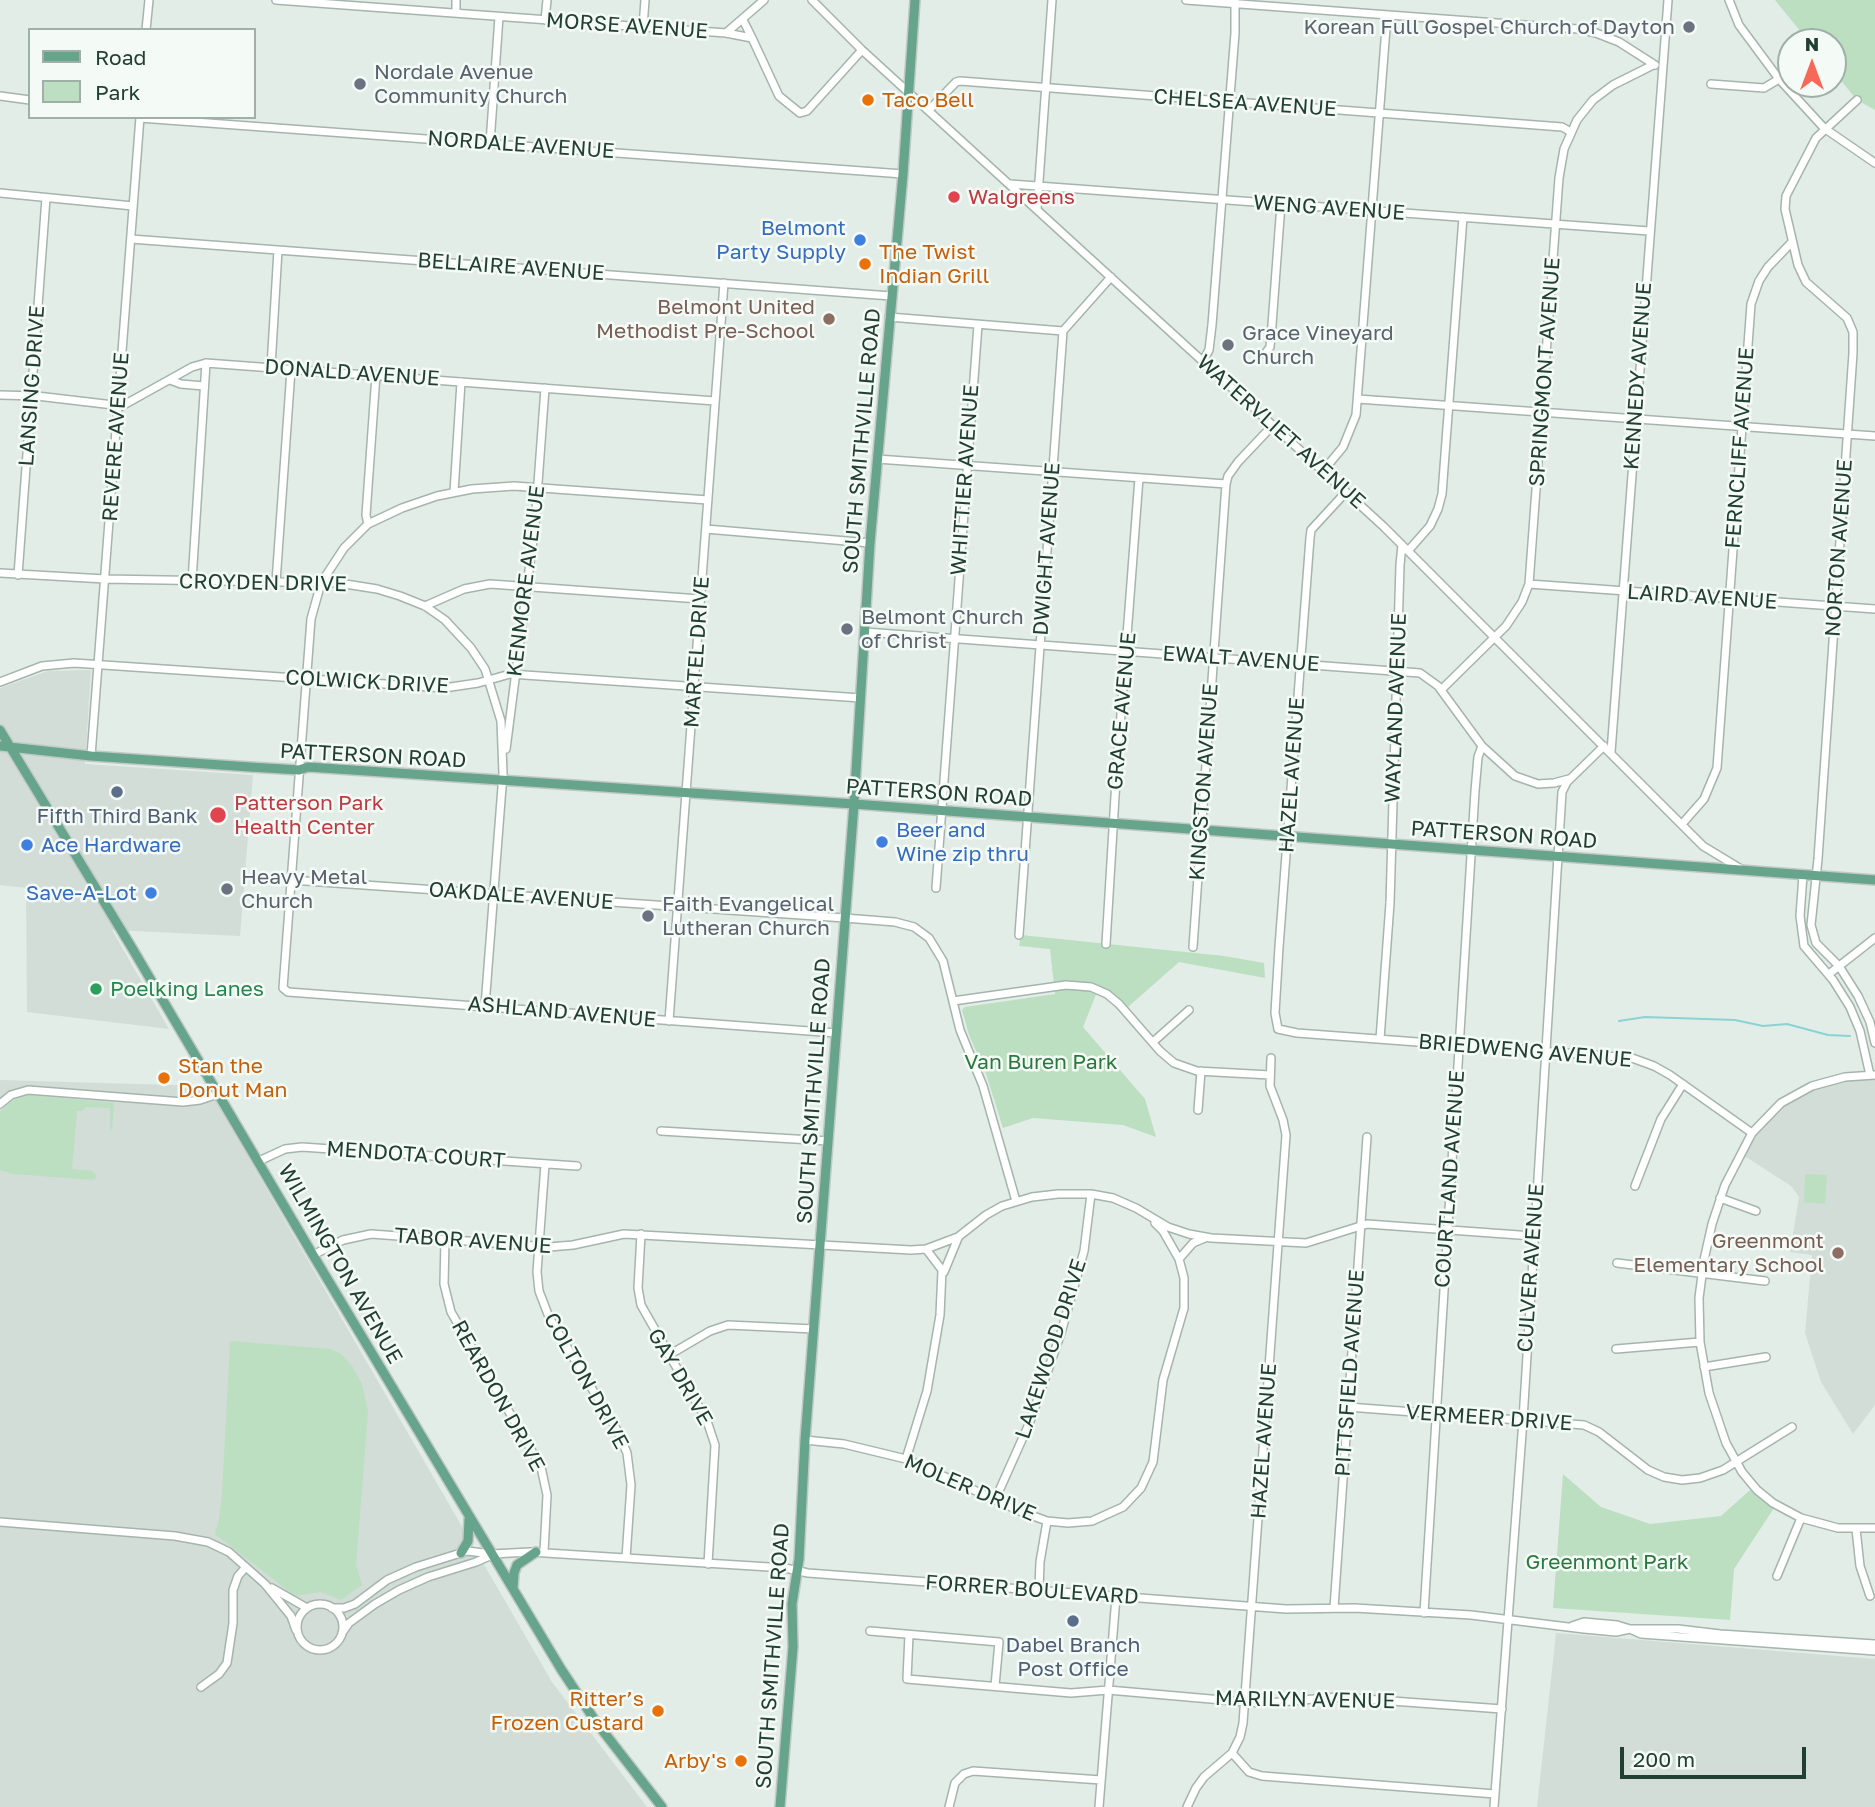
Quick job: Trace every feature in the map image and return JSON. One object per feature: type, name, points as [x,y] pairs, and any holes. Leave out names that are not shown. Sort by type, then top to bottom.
[{"type":"main road","name":"SOUTH SMITHVILLE ROAD","points":[[780,1807],[793,1647],[792,1604],[854,804],[870,542],[903,174],[915,0]]},
{"type":"main road","name":"WILMINGTON AVENUE","points":[[0,730],[580,1700],[662,1807]]},
{"type":"main road","name":"PATTERSON ROAD","points":[[0,746],[91,756],[299,770],[308,767],[502,777],[686,794],[854,804],[1875,880]]},
{"type":"main road","points":[[461,1553],[470,1535],[469,1517]]},
{"type":"main road","points":[[514,1590],[517,1565],[540,1552]]},
{"type":"street","points":[[146,28],[149,0]]},
{"type":"street","name":"MORSE AVENUE","points":[[276,0],[373,4],[499,17],[726,33],[752,38]]},
{"type":"street","points":[[456,0],[456,13]]},
{"type":"street","points":[[545,20],[547,0]]},
{"type":"street","points":[[643,27],[645,0]]},
{"type":"street","name":"MORSE AVENUE","points":[[726,33],[764,0]]},
{"type":"street","name":"WATERVLIET AVENUE","points":[[812,0],[862,50],[1346,492],[1712,853],[1743,870]]},
{"type":"street","points":[[1037,209],[1052,0]]},
{"type":"street","points":[[1186,0],[1590,32],[1619,42],[1653,65],[1663,66]]},
{"type":"street","name":"KENNEDY AVENUE","points":[[1611,753],[1634,419],[1668,0]]},
{"type":"street","points":[[1729,0],[1738,25],[1777,76]]},
{"type":"street","points":[[1203,361],[1209,350],[1212,325],[1235,2]]},
{"type":"street","points":[[1323,471],[1340,452],[1349,435],[1358,399],[1387,15]]},
{"type":"street","points":[[490,142],[499,17]]},
{"type":"street","points":[[743,20],[779,96],[800,113],[807,111],[862,50]]},
{"type":"street","name":"SPRINGMONT AVENUE","points":[[1441,690],[1513,617],[1529,584],[1561,163],[1571,132],[1585,109],[1602,92],[1653,65]]},
{"type":"street","points":[[1711,84],[1764,88],[1777,80]]},
{"type":"street","name":"CHELSEA AVENUE","points":[[929,110],[960,81],[1562,127],[1571,132]]},
{"type":"street","points":[[0,96],[28,100]]},
{"type":"street","points":[[1796,98],[1824,128],[1875,163]]},
{"type":"street","points":[[1792,242],[1784,209],[1786,196],[1811,146],[1824,128],[1857,100]]},
{"type":"street","name":"REVERE AVENUE","points":[[91,756],[140,119]]},
{"type":"street","name":"NORDALE AVENUE","points":[[168,119],[903,174]]},
{"type":"street","name":"WENG AVENUE","points":[[1009,184],[1649,232]]},
{"type":"street","points":[[0,193],[133,206]]},
{"type":"street","name":"LANSING DRIVE","points":[[18,575],[46,198]]},
{"type":"street","points":[[1265,354],[1270,347],[1281,204]]},
{"type":"street","points":[[1405,548],[1424,534],[1438,509],[1444,480],[1463,217]]},
{"type":"street","name":"BELLAIRE AVENUE","points":[[131,239],[891,296]]},
{"type":"street","name":"FERNCLIFF AVENUE","points":[[1682,824],[1704,799],[1717,768],[1751,304],[1764,274],[1792,242]]},
{"type":"street","name":"NORTON AVENUE","points":[[1792,242],[1806,282],[1847,318],[1853,332],[1817,876],[1811,917],[1816,943],[1839,966],[1865,1009],[1875,1043]]},
{"type":"street","points":[[271,367],[278,250]]},
{"type":"street","points":[[889,317],[1063,331],[1111,277]]},
{"type":"street","name":"MARTEL DRIVE","points":[[670,1021],[724,283]]},
{"type":"street","name":"WHITTIER AVENUE","points":[[936,888],[978,325]]},
{"type":"street","name":"DWIGHT AVENUE","points":[[1019,936],[1063,331]]},
{"type":"street","points":[[192,582],[206,363]]},
{"type":"street","name":"DONALD AVENUE","points":[[117,406],[122,406],[192,367],[206,363],[715,401]]},
{"type":"street","points":[[276,582],[291,370]]},
{"type":"street","points":[[368,524],[366,515],[376,376]]},
{"type":"street","points":[[170,380],[204,386]]},
{"type":"street","points":[[454,492],[461,382]]},
{"type":"street","name":"KENMORE AVENUE","points":[[485,1006],[502,777],[538,487],[545,388]]},
{"type":"street","points":[[0,395],[117,406]]},
{"type":"street","points":[[1358,399],[1875,436]]},
{"type":"street","name":"KINGSTON AVENUE","points":[[1193,947],[1226,484],[1238,462],[1273,425]]},
{"type":"street","points":[[877,458],[1226,484]]},
{"type":"street","name":"GRACE AVENUE","points":[[1106,944],[1139,478]]},
{"type":"street","points":[[291,880],[311,619],[321,583],[336,558],[368,524],[402,508],[454,492],[493,487],[538,487],[708,500]]},
{"type":"street","name":"HAZEL AVENUE","points":[[1278,1029],[1275,1013],[1311,530],[1346,492]]},
{"type":"street","points":[[706,529],[870,542]]},
{"type":"street","name":"WAYLAND AVENUE","points":[[1380,1039],[1392,844],[1396,671],[1405,548]]},
{"type":"street","name":"CROYDEN DRIVE","points":[[0,573],[192,582],[339,583],[377,589],[425,606],[446,620],[471,648],[489,678]]},
{"type":"street","points":[[425,606],[476,586],[497,584],[700,599]]},
{"type":"street","name":"LAIRD AVENUE","points":[[1529,584],[1875,609]]},
{"type":"street","name":"EWALT AVENUE","points":[[865,632],[1426,675],[1441,690],[1482,746],[1515,776],[1522,780],[1549,784],[1569,779]]},
{"type":"street","name":"COLWICK DRIVE","points":[[0,682],[42,666],[74,663],[444,688],[514,674],[861,698]]},
{"type":"street","name":"KENMORE AVENUE","points":[[489,678],[501,721],[502,777]]},
{"type":"street","name":"COURTLAND AVENUE","points":[[1424,1613],[1478,757],[1482,746]]},
{"type":"street","points":[[1569,779],[1604,746]]},
{"type":"street","name":"CULVER AVENUE","points":[[1494,1807],[1523,1420],[1562,792],[1569,779]]},
{"type":"street","points":[[1803,876],[1801,932],[1807,951],[1844,995],[1856,1019],[1873,1075],[1828,1081],[1799,1092],[1775,1108],[1752,1133],[1720,1198],[1708,1238],[1699,1298],[1700,1342],[1720,1428],[1736,1463],[1757,1490],[1773,1503],[1801,1518],[1825,1526],[1875,1528]]},
{"type":"street","name":"OAKDALE AVENUE","points":[[291,880],[895,922],[922,932],[940,953],[964,1041],[983,1086],[1016,1201]]},
{"type":"street","name":"ASHLAND AVENUE","points":[[291,880],[283,984],[288,992],[836,1033]]},
{"type":"street","points":[[1829,974],[1875,938]]},
{"type":"street","points":[[953,1001],[1066,985],[1091,987],[1113,999],[1174,1063],[1201,1071],[1269,1076]]},
{"type":"street","points":[[1153,1042],[1189,1010]]},
{"type":"street","name":"BRIEDWENG AVENUE","points":[[1278,1029],[1297,1033],[1632,1058],[1654,1066],[1683,1084],[1752,1133]]},
{"type":"street","name":"HAZEL AVENUE","points":[[1187,1807],[1195,1788],[1232,1753],[1241,1737],[1245,1702],[1286,1135],[1270,1086],[1271,1058]]},
{"type":"street","points":[[1198,1110],[1201,1071]]},
{"type":"street","points":[[1635,1186],[1661,1119],[1683,1084]]},
{"type":"street","points":[[1,1103],[11,1095],[28,1090],[183,1102],[218,1094]]},
{"type":"street","points":[[661,1130],[828,1141]]},
{"type":"street","name":"PITTSFIELD AVENUE","points":[[1334,1608],[1367,1137]]},
{"type":"street","name":"MENDOTA COURT","points":[[259,1161],[285,1149],[302,1147],[577,1166]]},
{"type":"street","name":"COLTON DRIVE","points":[[545,1164],[538,1283],[545,1310],[618,1432],[627,1452],[631,1485],[626,1558]]},
{"type":"street","name":"TABOR AVENUE","points":[[313,1255],[343,1240],[361,1235],[561,1247],[616,1235],[641,1234],[926,1249],[958,1237],[994,1210],[1016,1201],[1058,1194],[1091,1194],[1124,1202],[1179,1231],[1208,1238],[1278,1243],[1315,1242],[1362,1225],[1533,1236]]},
{"type":"street","name":"LAKEWOOD DRIVE","points":[[995,1500],[1029,1424],[1061,1333],[1084,1251],[1091,1194]]},
{"type":"street","points":[[1720,1198],[1756,1211]]},
{"type":"street","points":[[1150,1217],[1163,1231],[1179,1259],[1193,1243],[1208,1238]]},
{"type":"street","name":"GAY DRIVE","points":[[641,1234],[638,1288],[640,1305],[708,1421],[715,1445],[708,1564]]},
{"type":"street","points":[[906,1459],[931,1373],[943,1276],[958,1237]]},
{"type":"street","name":"REARDON DRIVE","points":[[445,1240],[444,1284],[452,1312],[541,1467],[547,1495],[540,1552]]},
{"type":"street","points":[[926,1249],[941,1266],[943,1276]]},
{"type":"street","name":"MOLER DRIVE","points":[[805,1440],[844,1444],[906,1459],[1022,1513],[1047,1521],[1079,1523],[1104,1517],[1123,1507],[1147,1479],[1155,1453],[1163,1380],[1184,1308],[1184,1278],[1179,1259]]},
{"type":"street","points":[[1617,1263],[1765,1281]]},
{"type":"street","points":[[668,1355],[710,1331],[728,1325],[814,1329]]},
{"type":"street","points":[[1616,1349],[1700,1342]]},
{"type":"street","points":[[1704,1367],[1766,1357]]},
{"type":"street","name":"VERMEER DRIVE","points":[[1348,1407],[1569,1423],[1593,1428],[1637,1464],[1656,1474],[1674,1479],[1700,1478],[1736,1463],[1792,1427]]},
{"type":"street","points":[[1777,1577],[1801,1518]]},
{"type":"street","points":[[1038,1589],[1047,1521]]},
{"type":"street","name":"FORRER BOULEVARD","points":[[0,1522],[189,1537],[219,1546],[265,1584],[291,1616],[302,1642],[308,1648],[319,1651],[334,1646],[349,1623],[399,1590],[492,1554]]},
{"type":"street","points":[[1856,1529],[1860,1566],[1870,1596]]},
{"type":"street","name":"FORRER BOULEVARD","points":[[265,1584],[307,1608],[323,1605],[344,1608],[355,1604],[387,1580],[416,1567],[467,1551],[492,1554],[540,1552],[1116,1597],[1298,1609],[1334,1608],[1424,1613],[1616,1632],[1630,1629],[1678,1629],[1875,1644]]},
{"type":"street","points":[[201,1687],[219,1674],[227,1663],[233,1623],[233,1590],[246,1567]]},
{"type":"street","points":[[1099,1807],[1116,1597]]},
{"type":"street","points":[[296,1630],[300,1614],[307,1608]]},
{"type":"street","points":[[332,1608],[342,1620],[342,1633]]},
{"type":"street","name":"FORRER BOULEVARD","points":[[1630,1629],[1641,1634],[1875,1651]]},
{"type":"street","points":[[870,1631],[999,1642],[995,1686]]},
{"type":"street","name":"MARILYN AVENUE","points":[[909,1635],[906,1679],[1071,1693],[1108,1690],[1245,1702],[1268,1703],[1337,1697],[1502,1709]]},
{"type":"street","points":[[1232,1753],[1249,1772],[1262,1776],[1495,1794]]},
{"type":"street","points":[[949,1807],[955,1783],[964,1774],[973,1771],[1101,1780]]},
{"type":"shaded area","points":[[91,670],[85,764],[253,775],[240,936],[112,930],[169,1029],[27,1012],[26,888],[0,885],[0,688],[48,671]]},
{"type":"shaded area","name":"Greenmont Elementary School","points":[[1875,1075],[1875,1405],[1853,1434],[1821,1382],[1805,1333],[1812,1255],[1790,1252],[1799,1197],[1791,1186],[1740,1153],[1768,1115],[1812,1086]]},
{"type":"shaded area","points":[[0,1080],[207,1086],[552,1682],[647,1807],[0,1807]]},
{"type":"shaded area","points":[[1556,1633],[1875,1659],[1875,1807],[1537,1807]]},
{"type":"green space","points":[[1775,0],[1875,0],[1875,110],[1857,100],[1847,88],[1847,28],[1798,28]]},
{"type":"green space","name":"Van Buren Park","points":[[1021,935],[1224,956],[1264,963],[1265,978],[1179,962],[1128,1007],[1114,994],[1099,987],[1083,1027],[1145,1099],[1156,1137],[1123,1125],[1033,1118],[1003,1128],[962,1010],[965,1007],[1055,994],[1050,949],[1019,946]]},
{"type":"green space","points":[[27,1095],[114,1103],[112,1130],[110,1108],[86,1107],[77,1111],[72,1169],[92,1171],[97,1176],[94,1180],[13,1174],[0,1170],[0,1112],[12,1101]]},
{"type":"green space","points":[[1805,1174],[1827,1175],[1825,1204],[1804,1202]]},
{"type":"green space","points":[[230,1341],[331,1349],[341,1354],[352,1366],[362,1384],[368,1412],[356,1565],[362,1585],[341,1600],[321,1592],[295,1596],[215,1534],[222,1495]]},
{"type":"green space","name":"Greenmont Park","points":[[1563,1474],[1601,1507],[1650,1524],[1721,1516],[1750,1490],[1774,1508],[1734,1569],[1730,1620],[1553,1608]]},
{"type":"waterway","points":[[1619,1021],[1645,1017],[1735,1020],[1763,1026],[1787,1024],[1828,1035],[1850,1036]]},
{"type":"place","name":"Korean Full Gospel Church of Dayton","points":[[1689,27]]},
{"type":"place","name":"Nordale Avenue Community Church","points":[[360,84]]},
{"type":"place","name":"Taco Bell","points":[[868,100]]},
{"type":"place","name":"Walgreens","points":[[954,197]]},
{"type":"place","name":"Belmont Party Supply","points":[[860,240]]},
{"type":"place","name":"The Twist Indian Grill","points":[[865,264]]},
{"type":"place","name":"Belmont United Methodist Pre-School","points":[[829,319]]},
{"type":"place","name":"Grace Vineyard Church","points":[[1228,345]]},
{"type":"place","name":"Belmont Church of Christ","points":[[847,629]]},
{"type":"place","name":"Fifth Third Bank","points":[[117,792]]},
{"type":"place","name":"Patterson Park Health Center","points":[[218,815]]},
{"type":"place","name":"Beer and Wine zip thru","points":[[882,842]]},
{"type":"place","name":"Ace Hardware","points":[[27,845]]},
{"type":"place","name":"Heavy Metal Church","points":[[227,889]]},
{"type":"place","name":"Save-A-Lot","points":[[151,893]]},
{"type":"place","name":"Faith Evangelical Lutheran Church","points":[[648,916]]},
{"type":"place","name":"Poelking Lanes","points":[[96,989]]},
{"type":"place","name":"Stan the Donut Man","points":[[164,1078]]},
{"type":"place","name":"Greenmont Elementary School","points":[[1838,1253]]},
{"type":"place","name":"Dabel Branch Post Office","points":[[1073,1621]]},
{"type":"place","name":"Ritter’s Frozen Custard","points":[[658,1711]]},
{"type":"place","name":"Arby's","points":[[741,1761]]}]
